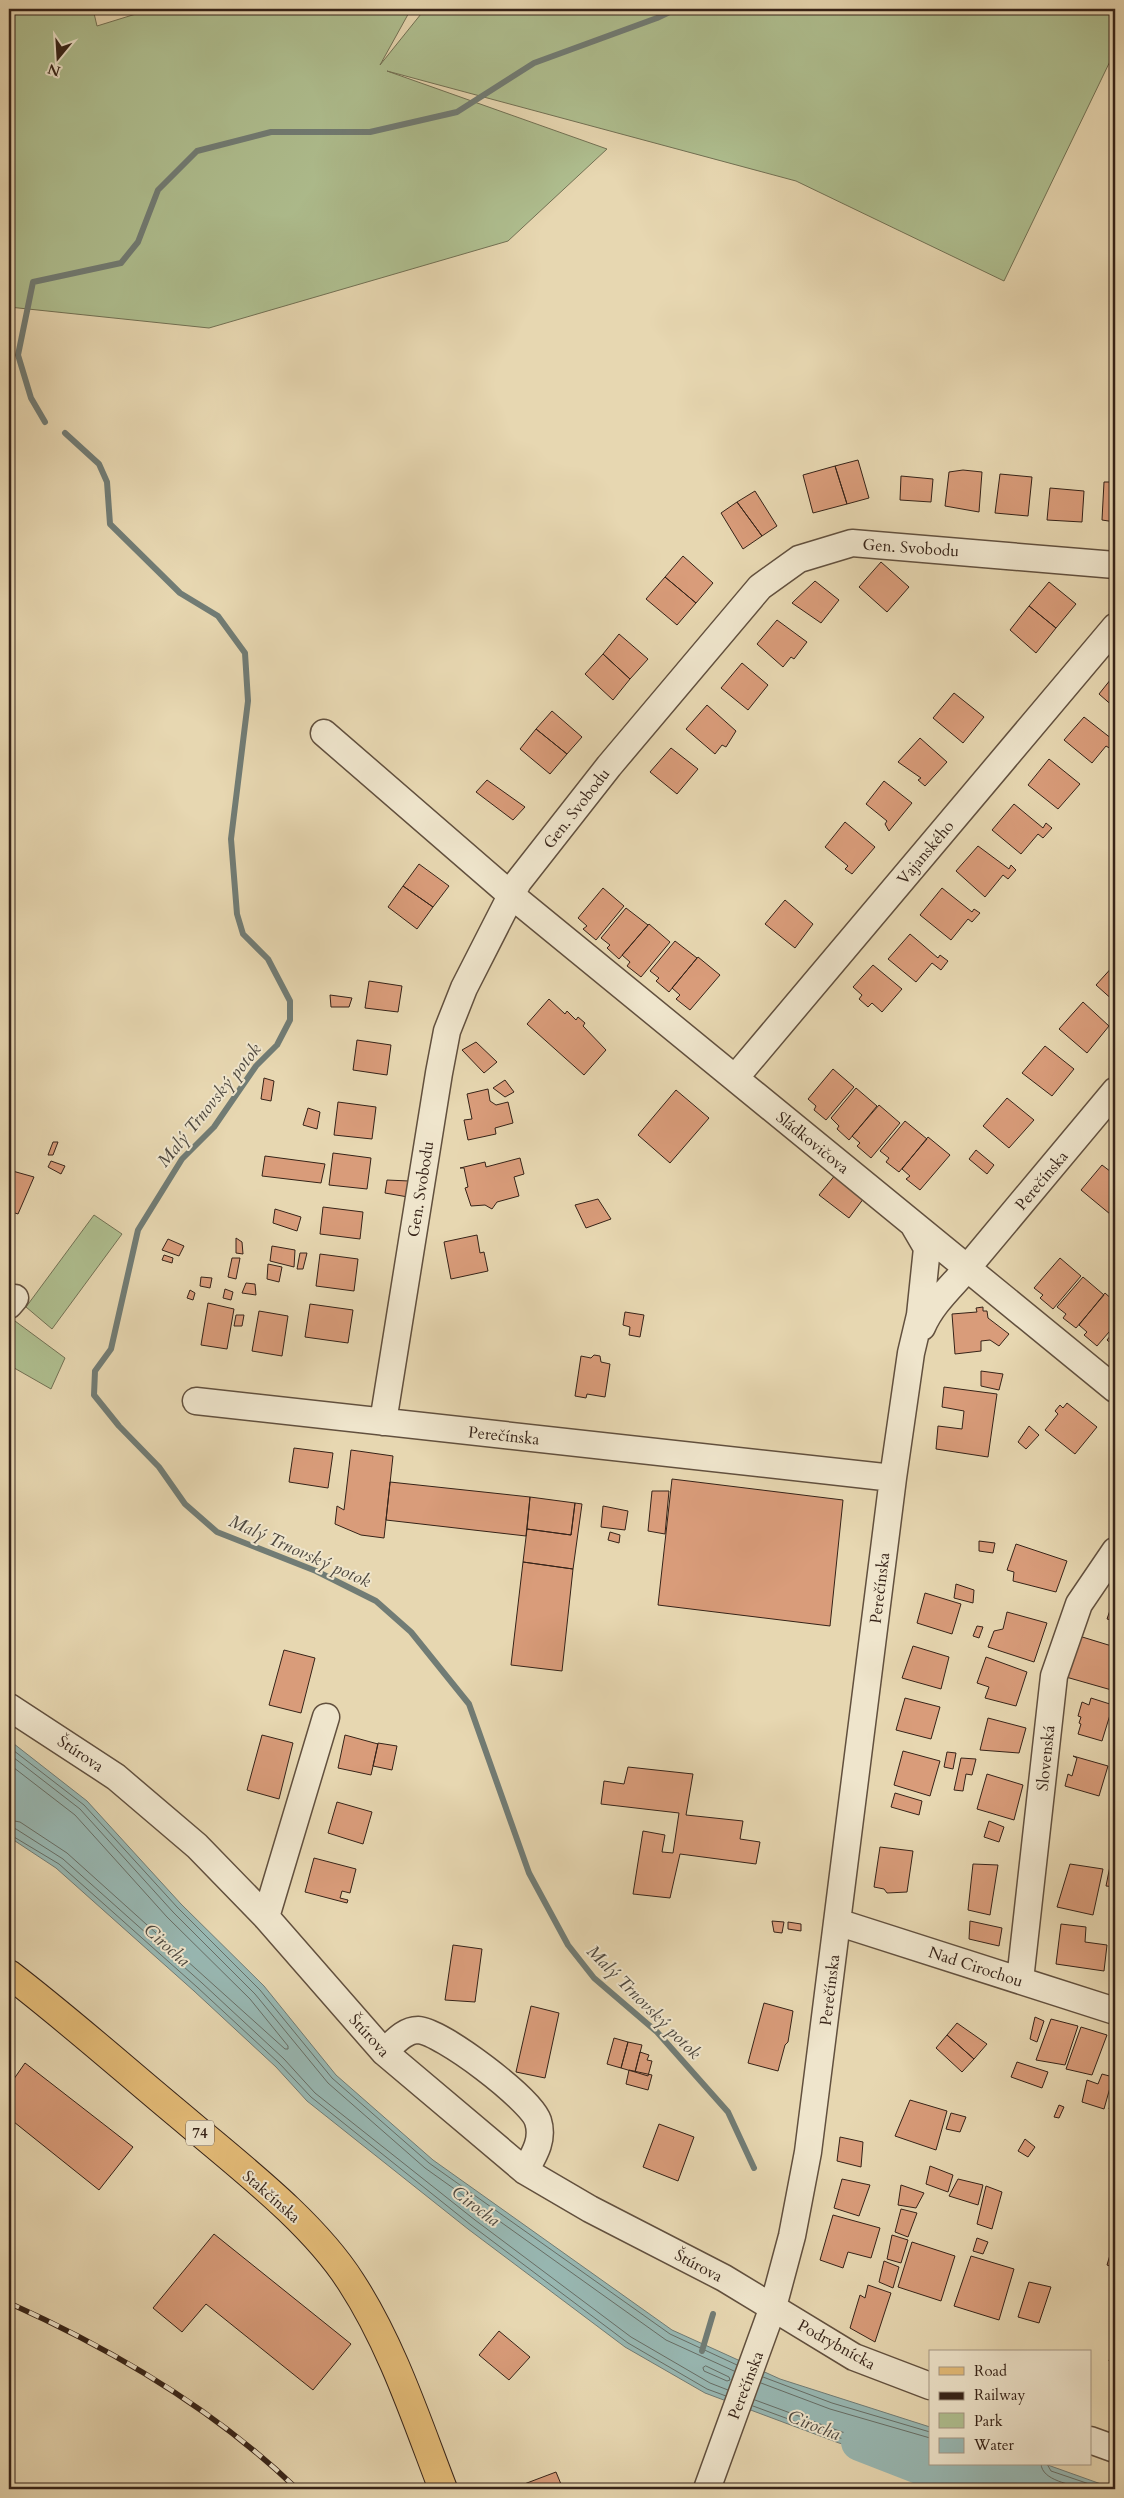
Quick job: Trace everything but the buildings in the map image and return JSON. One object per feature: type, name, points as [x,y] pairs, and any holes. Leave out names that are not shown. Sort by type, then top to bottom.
[{"type":"main road","name":"Stakčínska","points":[[9,1974],[216,2146],[311,2230],[350,2280],[388,2350],[443,2489]]},
{"type":"street","name":"Gen. Svobodu","points":[[383,1422],[447,1031],[464,988],[518,882],[609,766],[724,628],[760,587],[800,559],[852,543],[1115,565]]},
{"type":"street","name":"Vajanského","points":[[735,1078],[1115,627]]},
{"type":"street","name":"Sládkovičova","points":[[324,733],[512,895],[913,1224],[961,1277],[988,1285],[1115,1389]]},
{"type":"street","name":"Perečínska","points":[[911,1353],[928,1314],[961,1277],[1115,1091]]},
{"type":"street","name":"Perečínska","points":[[707,2489],[770,2317],[792,2236],[808,2152],[893,1478],[911,1353],[920,1314],[927,1248],[913,1224]]},
{"type":"street","name":"Perečínska","points":[[911,1353],[912,1305],[918,1262],[918,1245],[913,1224]]},
{"type":"street","points":[[924,1277],[937,1266],[949,1263],[961,1277]]},
{"type":"street","name":"Perečínska","points":[[912,1305],[924,1277]]},
{"type":"street","name":"Perečínska","points":[[196,1401],[893,1478]]},
{"type":"street","name":"Slovenská","points":[[1020,1980],[1054,1676],[1079,1604],[1115,1551]]},
{"type":"street","name":"Štúrova","points":[[9,1707],[116,1777],[197,1846],[266,1917],[384,2052],[525,2171],[590,2208],[724,2278],[770,2317]]},
{"type":"street","points":[[266,1917],[326,1717]]},
{"type":"street","name":"Nad Cirochou","points":[[837,1922],[1115,2011]]},
{"type":"street","points":[[384,2052],[405,2033],[417,2030],[430,2032],[452,2044],[520,2098],[538,2119],[541,2136],[536,2151],[525,2171]]},
{"type":"street","name":"Podrybnícka","points":[[770,2317],[854,2357],[929,2386]]},
{"type":"street","points":[[1092,2441],[1115,2449]]},
{"type":"green space","points":[[9,9],[93,9],[97,26],[152,9],[411,9],[380,65],[425,9],[1115,9],[1115,51],[1004,281],[796,181],[387,71],[607,149],[508,241],[209,328],[9,307]]},
{"type":"green space","points":[[94,1215],[122,1234],[52,1329],[26,1307]]},
{"type":"green space","points":[[15,1321],[65,1358],[51,1389],[9,1365],[9,1329]]},
{"type":"water","points":[[9,1740],[87,1801],[181,1904],[264,1986],[336,2075],[433,2160],[672,2330],[780,2379],[929,2427],[929,2466],[1051,2466],[1115,2489],[1000,2489],[953,2473],[839,2443],[705,2393],[625,2347],[468,2229],[307,2101],[276,2067],[56,1868],[9,1837]]},
{"type":"waterway","name":"Malý Trnovský potok","points":[[45,422],[31,398],[18,355],[33,282],[121,263],[138,242],[158,190],[197,151],[271,132],[370,132],[457,112],[534,63],[657,18],[676,9]]},
{"type":"waterway","name":"Malý Trnovský potok","points":[[65,433],[99,464],[107,482],[110,524],[180,593],[218,616],[245,653],[248,701],[231,839],[237,914],[243,934],[268,959],[290,1001],[290,1020],[277,1045],[256,1066],[214,1127],[182,1159],[138,1230],[111,1349],[95,1371],[94,1395],[119,1426],[159,1467],[185,1504],[217,1532],[316,1571],[376,1601],[411,1632],[469,1704],[529,1873],[568,1945],[594,1978],[657,2032],[728,2112],[754,2168]]},
{"type":"waterway","name":"Malý Trnovský potok","points":[[702,2351],[713,2314]]},
{"type":"waterway","name":"Cirocha","points":[[860,2442],[968,2484],[1006,2489]]},
{"type":"railway","points":[[9,2303],[124,2361],[197,2407],[265,2460],[297,2489]]}]
